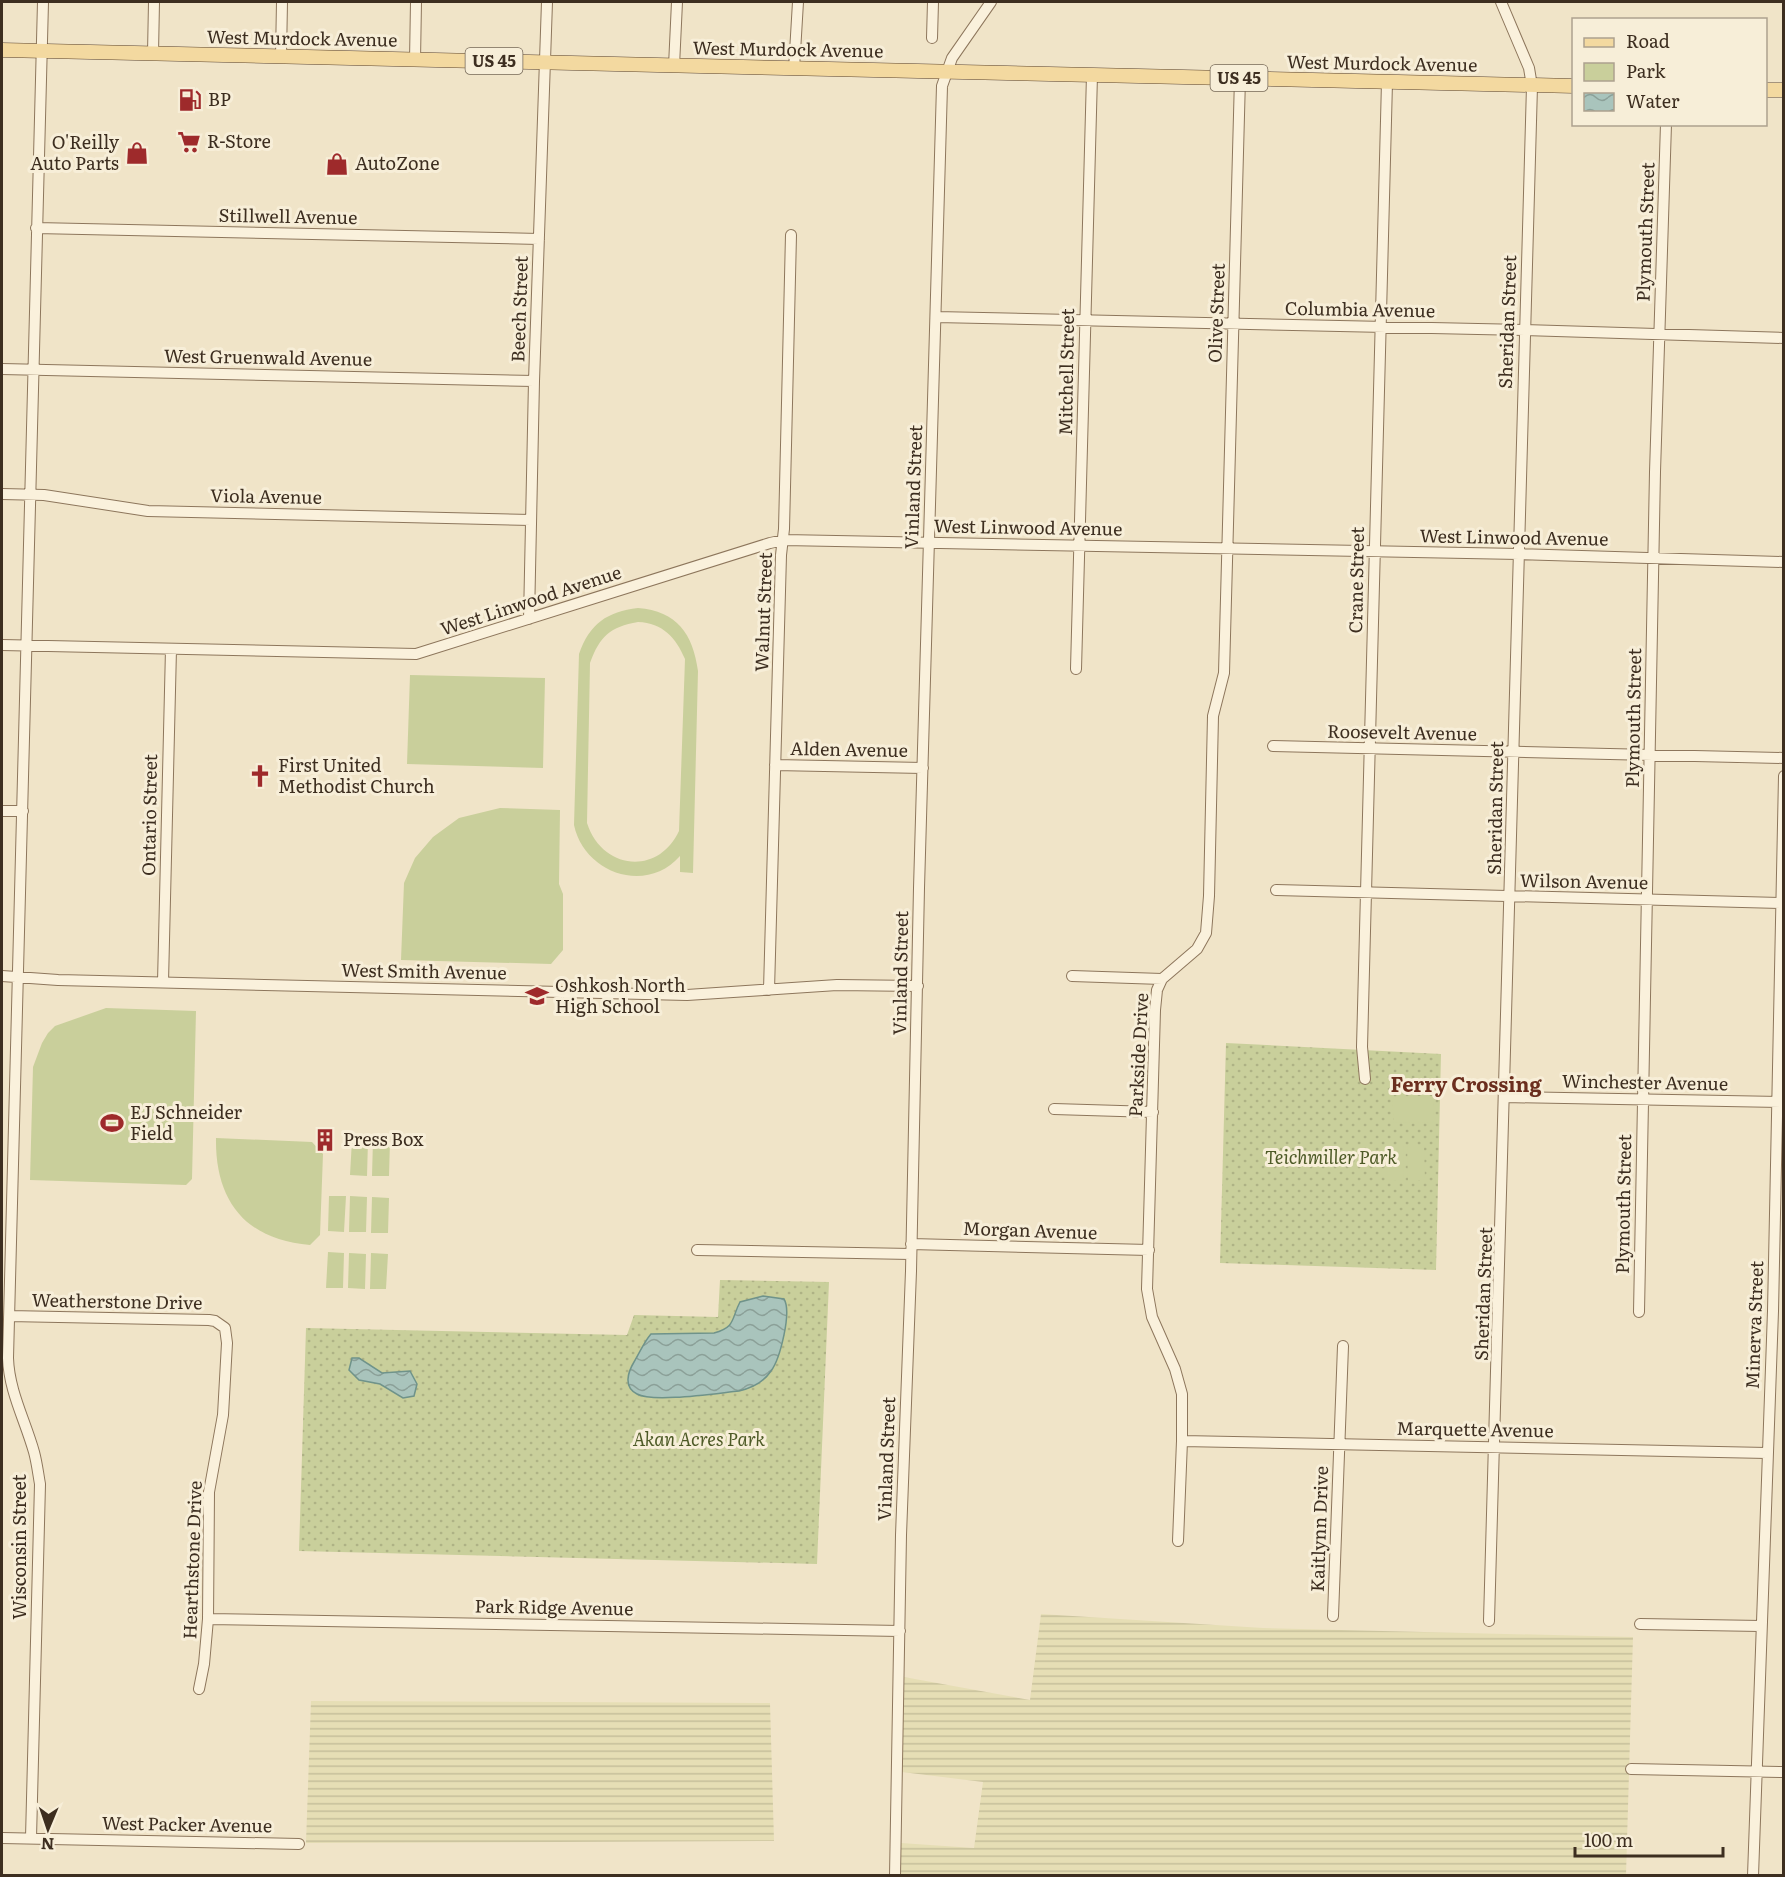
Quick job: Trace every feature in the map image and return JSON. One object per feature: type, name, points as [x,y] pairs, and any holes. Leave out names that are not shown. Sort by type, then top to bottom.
[{"type":"main road","name":"West Murdock Avenue","points":[[2,50],[1572,86]]},
{"type":"main road","points":[[1767,90],[1784,90]]},
{"type":"street","name":"Wisconsin Street","points":[[31,1838],[40,1484],[34,1449],[13,1392],[8,1371],[43,2]]},
{"type":"street","points":[[153,52],[154,2]]},
{"type":"street","points":[[281,56],[282,2]]},
{"type":"street","points":[[414,60],[417,2]]},
{"type":"street","name":"Beech Street","points":[[529,618],[534,381],[547,2]]},
{"type":"street","points":[[674,66],[676,2]]},
{"type":"street","points":[[794,69],[798,2]]},
{"type":"street","points":[[932,38],[933,2]]},
{"type":"street","name":"Vinland Street","points":[[895,1875],[942,86],[952,58],[991,2]]},
{"type":"street","name":"Sheridan Street","points":[[1489,1621],[1532,86],[1529,68],[1501,2]]},
{"type":"street","name":"Mitchell Street","points":[[1076,669],[1092,75]]},
{"type":"street","name":"Olive Street","points":[[1227,549],[1240,78]]},
{"type":"street","name":"Crane Street","points":[[1365,1079],[1362,1047],[1387,82]]},
{"type":"street","name":"Plymouth Street","points":[[1639,1312],[1659,334],[1666,126]]},
{"type":"street","name":"Stillwell Avenue","points":[[36,228],[539,239]]},
{"type":"street","name":"Walnut Street","points":[[769,990],[781,555],[784,540],[791,235]]},
{"type":"street","name":"Columbia Avenue","points":[[936,317],[1784,338]]},
{"type":"street","name":"West Gruenwald Avenue","points":[[2,369],[534,381]]},
{"type":"street","name":"Viola Avenue","points":[[2,494],[30,494],[148,511],[531,520]]},
{"type":"street","name":"West Linwood Avenue","points":[[2,645],[416,654],[784,540],[1784,562]]},
{"type":"street","name":"Parkside Drive","points":[[1178,1541],[1183,1405],[1179,1382],[1155,1326],[1148,1289],[1156,999],[1162,979],[1197,949],[1206,933],[1209,896],[1213,716],[1224,673],[1227,549]]},
{"type":"street","name":"Ontario Street","points":[[163,982],[171,649]]},
{"type":"street","name":"Roosevelt Avenue","points":[[1273,746],[1784,758]]},
{"type":"street","name":"Alden Avenue","points":[[775,765],[923,768]]},
{"type":"street","name":"Minerva Street","points":[[1753,1875],[1780,1102],[1784,776]]},
{"type":"street","points":[[2,810],[22,811]]},
{"type":"street","name":"Wilson Avenue","points":[[1276,890],[1782,903]]},
{"type":"street","name":"West Smith Avenue","points":[[2,976],[687,995],[837,985],[918,986]]},
{"type":"street","points":[[1072,976],[1162,979]]},
{"type":"street","name":"Winchester Avenue","points":[[1505,1097],[1780,1102]]},
{"type":"street","points":[[1054,1109],[1153,1112]]},
{"type":"street","name":"Morgan Avenue","points":[[697,1250],[1149,1250]]},
{"type":"street","name":"Weatherstone Drive","points":[[9,1316],[215,1320],[222,1325]]},
{"type":"street","name":"Hearthstone Drive","points":[[199,1689],[204,1664],[207,1619],[208,1500],[223,1415],[227,1343],[226,1332],[222,1325]]},
{"type":"street","name":"Kaitlynn Drive","points":[[1333,1616],[1343,1346]]},
{"type":"street","name":"Marquette Avenue","points":[[1182,1441],[1767,1453]]},
{"type":"street","name":"Park Ridge Avenue","points":[[207,1619],[900,1631]]},
{"type":"street","points":[[1640,1624],[1761,1626]]},
{"type":"street","points":[[1631,1769],[1784,1772]]},
{"type":"street","name":"West Packer Avenue","points":[[2,1838],[299,1844]]},
{"type":"shaded area","points":[[1041,1614],[1263,1628],[1633,1637],[1626,1875],[901,1876],[901,1843],[974,1848],[983,1782],[902,1772],[904,1677],[1030,1700]]},
{"type":"shaded area","points":[[311,1701],[770,1703],[774,1841],[306,1843]]},
{"type":"green space","points":[[638,608],[652,610],[673,619],[687,636],[696,658],[698,671],[693,873],[680,872],[680,856],[666,868],[650,874],[634,876],[618,873],[603,866],[590,856],[580,842],[574,825],[579,654],[588,634],[594,627],[609,616]],"holes":[[[638,622],[655,625],[673,638],[685,659],[679,831],[670,846],[658,855],[645,861],[631,862],[617,858],[605,850],[594,839],[587,823],[590,663],[607,634],[620,627]]]},
{"type":"green space","points":[[410,675],[545,678],[543,768],[407,764]]},
{"type":"green space","points":[[500,808],[560,810],[559,884],[563,894],[563,950],[551,964],[401,960],[404,883],[415,858],[433,837],[459,818]]},
{"type":"green space","name":"EJ Schneider Field","points":[[106,1008],[196,1011],[192,1179],[186,1185],[30,1180],[33,1067],[42,1043],[55,1026]]},
{"type":"green space","name":"Teichmiller Park","points":[[1226,1043],[1441,1054],[1436,1270],[1220,1263]]},
{"type":"green space","points":[[1433,1096],[1434,1122],[1394,1123],[1392,1097]]},
{"type":"green space","points":[[216,1138],[312,1142],[323,1154],[320,1235],[310,1245],[288,1242],[268,1235],[252,1226],[239,1213],[228,1198],[221,1181]]},
{"type":"green space","points":[[352,1140],[368,1141],[367,1176],[350,1175]]},
{"type":"green space","points":[[373,1140],[390,1141],[389,1176],[372,1176]]},
{"type":"green space","points":[[1387,1145],[1403,1145],[1404,1180],[1387,1181]]},
{"type":"green space","points":[[1407,1145],[1424,1145],[1425,1180],[1408,1180]]},
{"type":"green space","points":[[329,1196],[346,1196],[344,1232],[328,1231]]},
{"type":"green space","points":[[350,1196],[367,1197],[366,1232],[349,1232]]},
{"type":"green space","points":[[372,1197],[389,1198],[388,1233],[371,1233]]},
{"type":"green space","points":[[328,1252],[344,1253],[343,1288],[326,1288]]},
{"type":"green space","points":[[349,1253],[366,1254],[365,1289],[348,1288]]},
{"type":"green space","points":[[371,1253],[388,1254],[386,1289],[370,1289]]},
{"type":"green space","name":"Akan Acres Park","points":[[720,1280],[829,1282],[817,1564],[299,1551],[306,1328],[627,1335],[634,1315],[718,1317]]},
{"type":"water","points":[[763,1296],[784,1299],[787,1314],[778,1357],[771,1371],[761,1382],[739,1391],[671,1398],[645,1397],[637,1394],[630,1387],[628,1379],[630,1370],[651,1334],[721,1331],[732,1322],[740,1302]]},
{"type":"water","points":[[352,1358],[359,1358],[382,1373],[410,1371],[417,1384],[414,1396],[403,1398],[380,1384],[359,1380],[349,1370]]},
{"type":"place","name":"BP","points":[[190,100]]},
{"type":"place","name":"R-Store","points":[[189,142]]},
{"type":"place","name":"O'Reilly Auto Parts","points":[[137,153]]},
{"type":"place","name":"AutoZone","points":[[337,164]]},
{"type":"place","name":"First United Methodist Church","points":[[260,776]]},
{"type":"place","name":"Oshkosh North High School","points":[[537,996]]},
{"type":"place","name":"EJ Schneider Field","points":[[112,1123]]},
{"type":"place","name":"Press Box","points":[[325,1140]]},
{"type":"district","name":"Ferry Crossing","points":[[1466,1085]]}]
